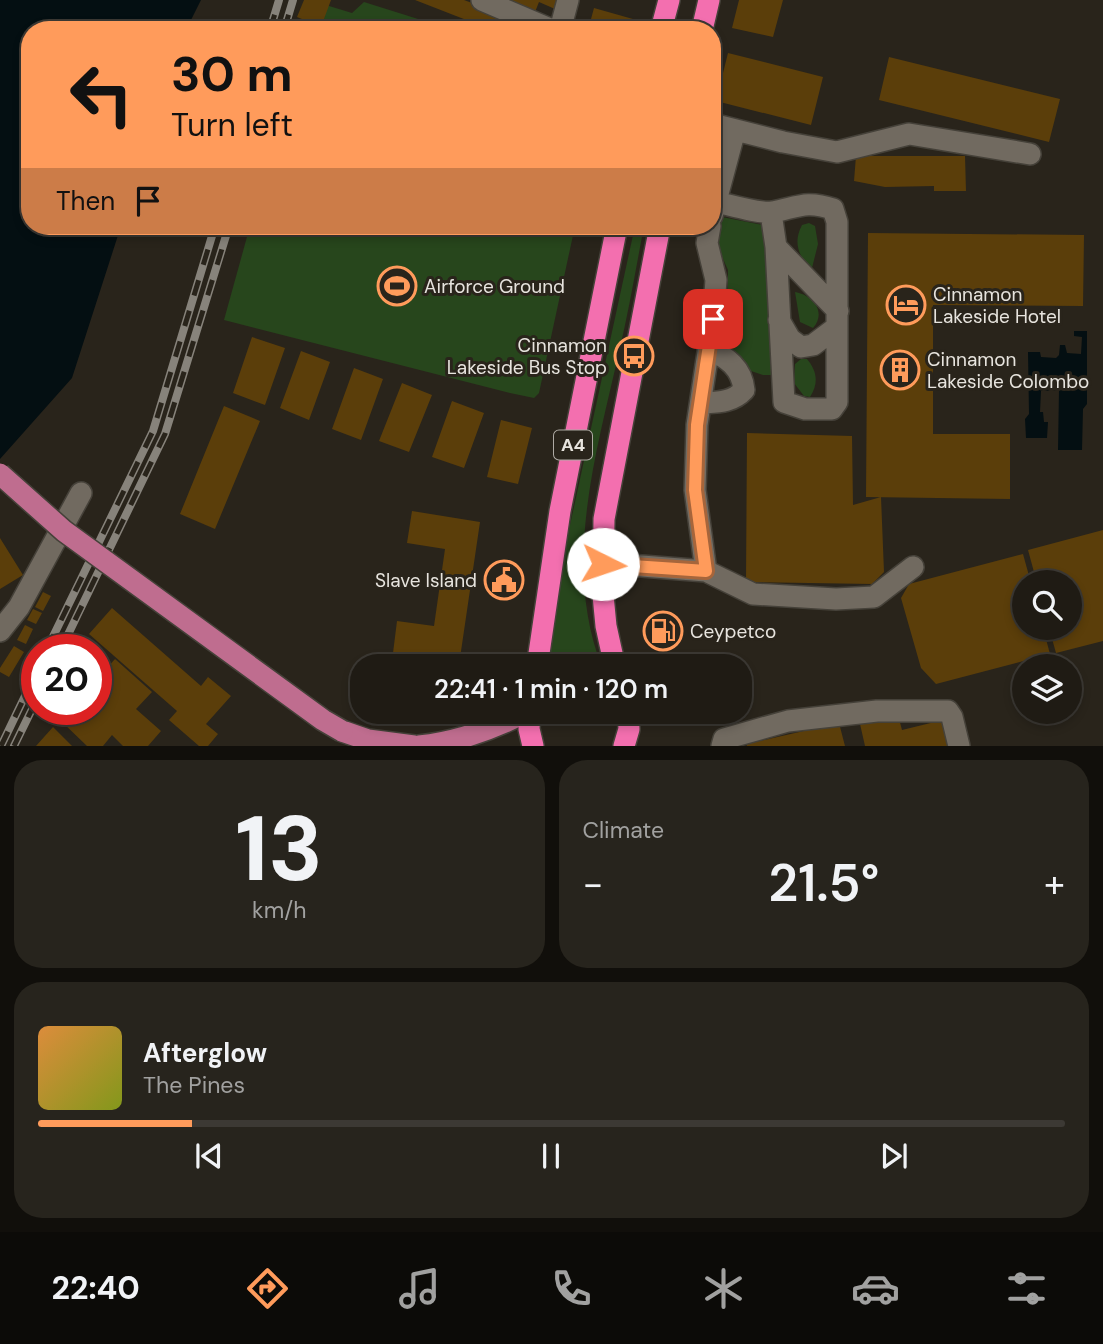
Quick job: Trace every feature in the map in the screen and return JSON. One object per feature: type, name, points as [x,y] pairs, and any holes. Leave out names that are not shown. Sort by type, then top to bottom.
[{"type":"highway","points":[[663,21],[669,0]]},
{"type":"highway","points":[[704,21],[709,0]]},
{"type":"highway","name":"A4","points":[[539,654],[559,511],[615,235]]},
{"type":"highway","name":"A4","points":[[612,654],[603,595],[604,519],[658,235]]},
{"type":"highway","points":[[528,724],[532,744]]},
{"type":"highway","points":[[627,742],[628,724]]},
{"type":"main road","points":[[0,474],[64,531],[323,720],[342,731],[368,740],[417,746],[447,743],[504,724]]},
{"type":"street","points":[[482,0],[531,21]]},
{"type":"street","points":[[562,21],[568,0]]},
{"type":"street","points":[[721,126],[837,152],[909,134],[1030,154]]},
{"type":"street","points":[[721,178],[735,130]]},
{"type":"street","points":[[721,207],[771,212],[803,204],[833,209],[836,222],[838,319],[837,402],[832,409],[805,409],[784,402],[776,247],[771,212]]},
{"type":"street","points":[[706,571],[695,490],[697,425],[716,280],[707,243],[708,235]]},
{"type":"street","points":[[776,247],[838,319]]},
{"type":"street","points":[[779,320],[790,339],[802,347],[813,345],[838,319]]},
{"type":"street","points":[[701,403],[728,401],[738,397],[744,390],[743,379],[733,364],[725,355],[708,349]]},
{"type":"street","points":[[0,631],[19,607],[81,493]]},
{"type":"street","points":[[603,564],[706,571],[753,594],[836,599],[874,597],[913,567]]},
{"type":"street","points":[[722,746],[724,739],[788,721],[888,711],[948,711],[959,746]]},
{"type":"green space","points":[[316,2],[352,13],[364,2],[424,21],[309,21]]},
{"type":"green space","points":[[721,218],[768,226],[772,375],[742,368],[727,341],[728,270],[715,241],[716,235],[721,235]]},
{"type":"green space","points":[[809,223],[815,226],[818,244],[811,272],[798,244],[802,225]]},
{"type":"green space","name":"Airforce Ground","points":[[248,235],[573,235],[539,393],[534,398],[224,320]]},
{"type":"green space","points":[[633,235],[642,235],[587,510],[585,589],[590,628],[598,654],[548,654],[570,525]]},
{"type":"green space","points":[[795,292],[812,300],[816,305],[819,316],[813,328],[800,322]]},
{"type":"green space","points":[[801,359],[807,359],[815,373],[815,387],[810,397],[804,396],[794,383],[795,364]]},
{"type":"shaded area","points":[[0,0],[201,0],[190,21],[21,21],[21,235],[118,235],[72,378],[0,459]]},
{"type":"shaded area","points":[[1074,331],[1087,331],[1087,404],[1083,409],[1082,450],[1058,450],[1059,390],[1041,391],[1040,412],[1043,412],[1044,422],[1048,422],[1047,438],[1026,438],[1025,419],[1029,414],[1028,352],[1040,352],[1041,357],[1056,358],[1060,345],[1065,345],[1067,353],[1081,354],[1082,337],[1074,336]]},
{"type":"building","points":[[304,0],[331,0],[323,21],[307,21],[297,17]]},
{"type":"building","points":[[415,0],[464,0],[507,16],[505,21],[469,21]]},
{"type":"building","points":[[505,0],[558,0],[555,9],[539,2],[535,12]]},
{"type":"building","points":[[739,0],[783,0],[773,37],[732,28]]},
{"type":"building","points":[[594,8],[640,21],[590,21]]},
{"type":"building","points":[[728,53],[823,77],[811,125],[721,102],[721,81]]},
{"type":"building","points":[[889,57],[1060,99],[1049,142],[879,100]]},
{"type":"building","points":[[856,156],[965,156],[966,191],[934,191],[934,186],[885,187],[854,181]]},
{"type":"building","name":"Cinnamon Lakeside Colombo","points":[[868,233],[1084,235],[1083,306],[933,305],[933,434],[1010,434],[1010,499],[866,497]]},
{"type":"building","points":[[252,337],[285,348],[265,405],[233,393]]},
{"type":"building","points":[[301,351],[330,362],[309,420],[280,408]]},
{"type":"building","points":[[354,368],[383,379],[361,440],[332,429]]},
{"type":"building","points":[[402,383],[432,395],[409,452],[379,441]]},
{"type":"building","points":[[452,401],[484,413],[464,468],[432,457]]},
{"type":"building","points":[[224,406],[260,421],[215,529],[180,514]]},
{"type":"building","points":[[501,420],[532,428],[518,484],[487,477]]},
{"type":"building","points":[[747,433],[852,436],[853,505],[881,497],[884,572],[872,584],[746,582]]},
{"type":"building","points":[[412,511],[480,522],[461,654],[393,653],[397,621],[434,626],[445,549],[407,543]]},
{"type":"building","points":[[1103,530],[1103,641],[1056,653],[1052,640],[1082,640],[1082,570],[1033,570],[1028,550]]},
{"type":"building","points":[[0,538],[23,575],[0,589]]},
{"type":"building","points":[[1023,554],[1027,570],[1012,570],[1012,640],[1046,640],[1050,654],[1012,654],[1012,664],[936,684],[921,668],[901,598],[909,584]]},
{"type":"building","points":[[43,592],[51,596],[43,611],[35,607]]},
{"type":"building","points":[[112,608],[201,686],[208,677],[231,696],[206,724],[218,734],[208,746],[199,746],[169,720],[177,711],[112,654],[112,634],[89,634]]},
{"type":"building","points":[[33,609],[42,613],[36,624],[27,620]]},
{"type":"building","points":[[25,625],[33,629],[31,634],[21,634],[21,642],[17,640]]},
{"type":"building","points":[[14,646],[21,650],[21,657],[9,677],[0,672]]},
{"type":"building","points":[[115,659],[152,692],[136,709],[161,731],[148,746],[123,746],[112,735],[103,746],[87,746],[65,725],[112,725],[112,662]]},
{"type":"building","points":[[898,715],[902,730],[943,720],[949,746],[865,746],[860,724]]},
{"type":"building","points":[[839,723],[845,746],[746,744]]},
{"type":"building","points":[[53,727],[72,746],[36,746]]},
{"type":"railway","points":[[273,21],[279,0]]},
{"type":"railway","points":[[287,21],[293,0]]},
{"type":"railway","points":[[54,634],[153,431],[212,235]]},
{"type":"railway","points":[[68,634],[165,434],[226,235]]},
{"type":"railway","points":[[1,746],[21,704]]},
{"type":"railway","points":[[14,746],[24,725]]},
{"type":"place","name":"Airforce Ground","points":[[397,286]]},
{"type":"place","name":"Cinnamon Lakeside Hotel","points":[[906,305]]},
{"type":"place","name":"Cinnamon Lakeside Bus Stop","points":[[634,356]]},
{"type":"place","name":"Cinnamon Lakeside Colombo","points":[[900,370]]},
{"type":"place","name":"Slave Island","points":[[504,580]]},
{"type":"place","name":"Ceypetco","points":[[663,631]]},
{"type":"route","points":[[603,564],[706,571],[695,490],[697,425],[713,319]]}]
